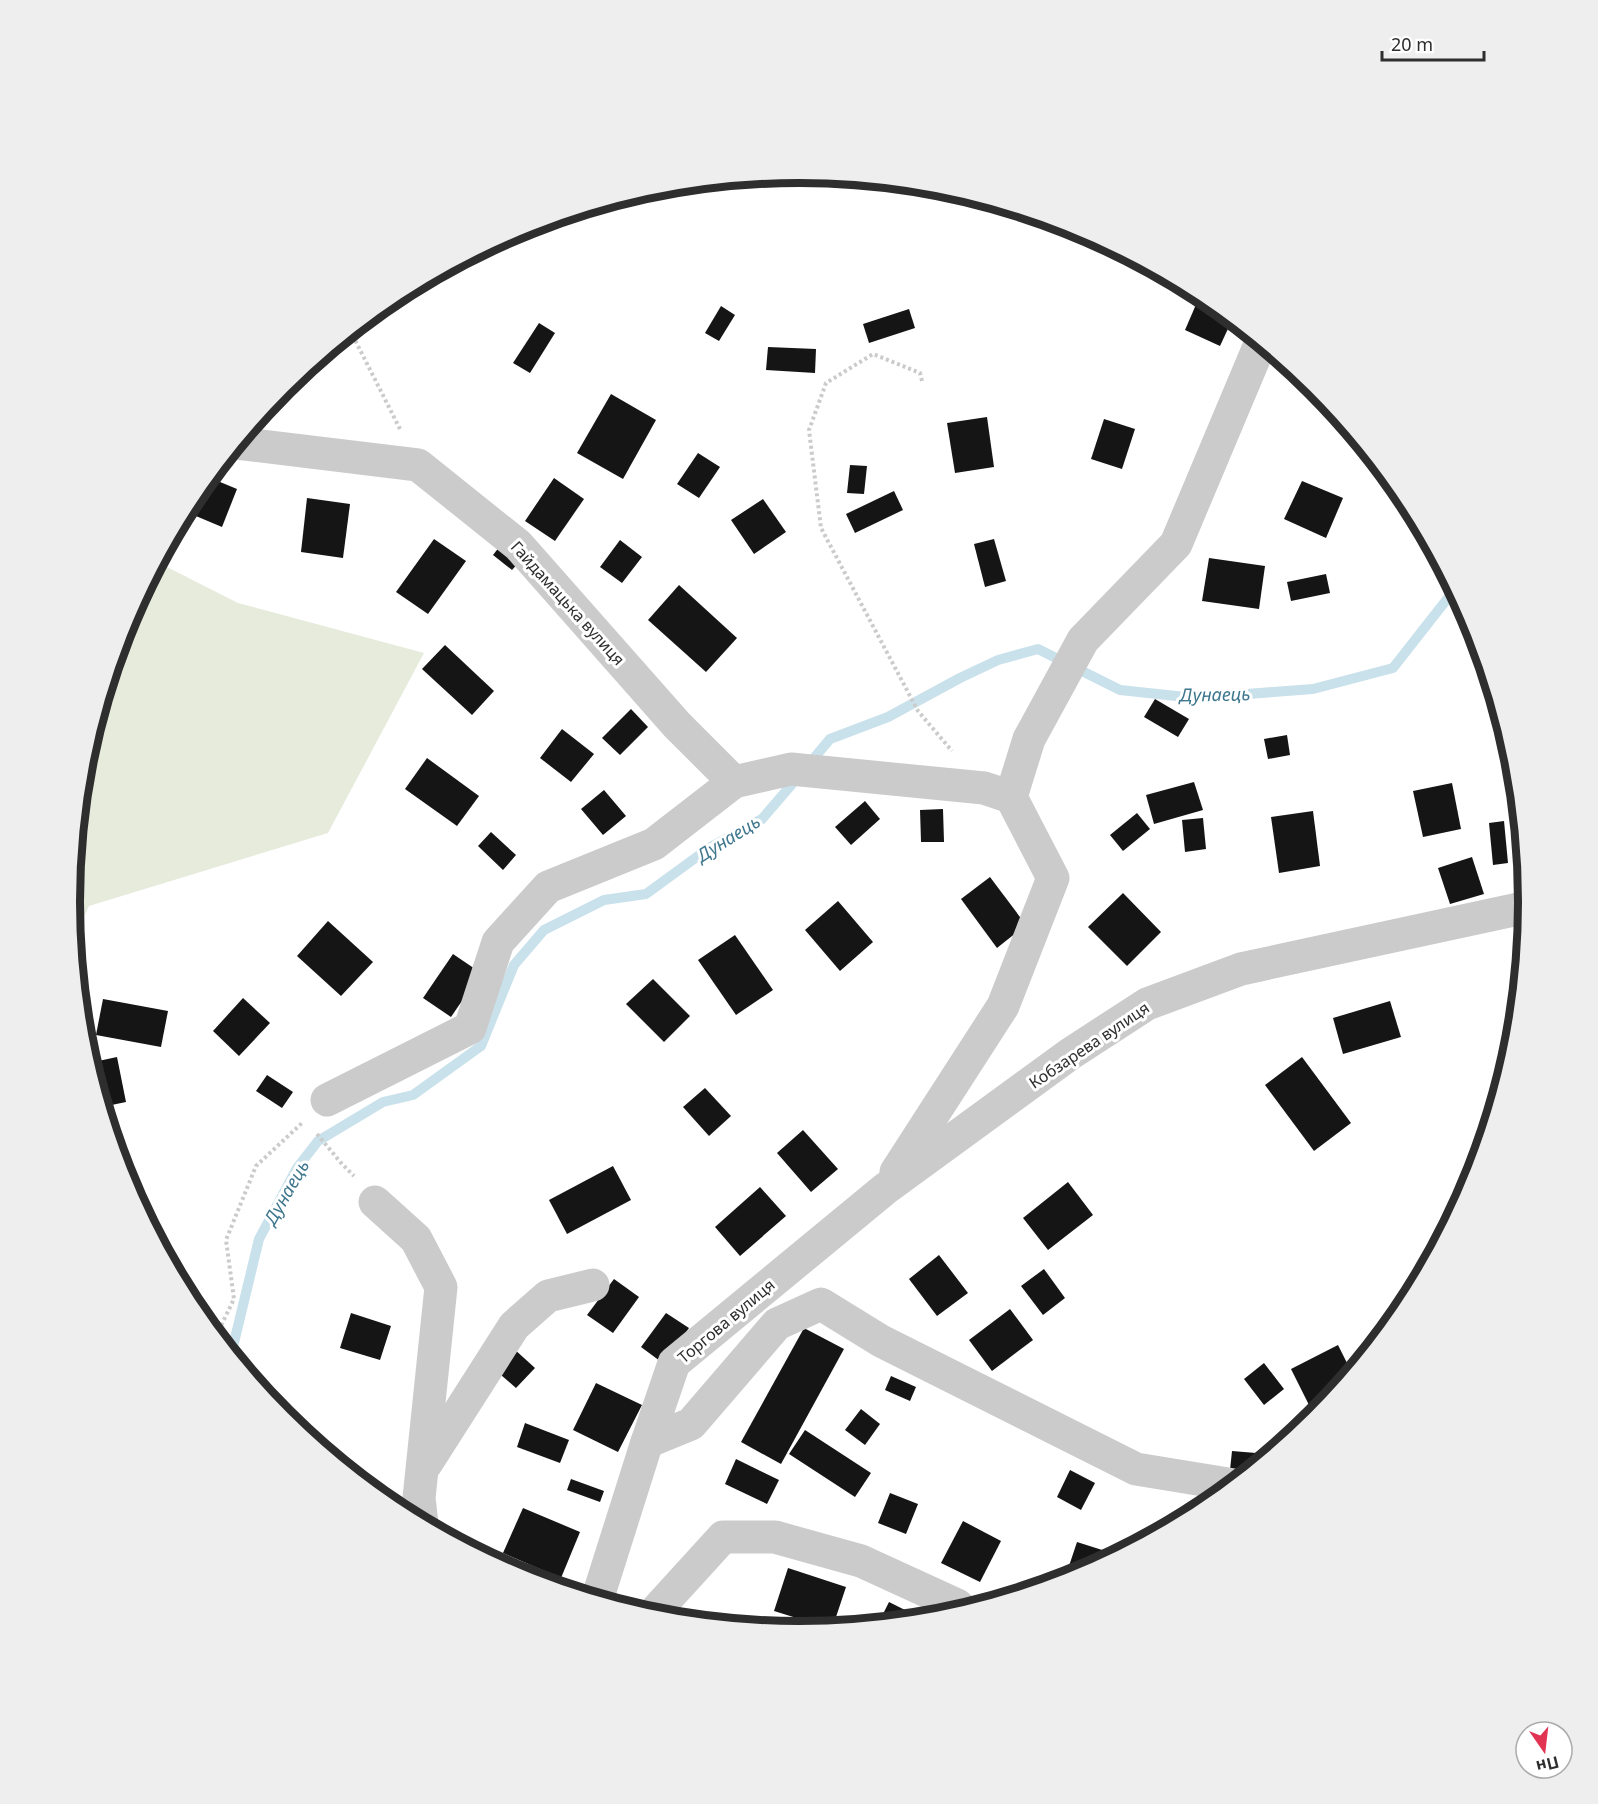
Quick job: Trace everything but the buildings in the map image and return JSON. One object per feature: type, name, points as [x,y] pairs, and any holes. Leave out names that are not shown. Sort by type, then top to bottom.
[{"type":"street","points":[[998,792],[1083,640],[1176,544],[1258,349]]},
{"type":"street","points":[[245,444],[418,465]]},
{"type":"street","name":"Гайдамацька вулиця","points":[[418,465],[518,545],[677,725],[734,782]]},
{"type":"street","points":[[320,1113],[470,1028],[498,942],[548,887],[654,844],[734,782],[791,769],[998,792]]},
{"type":"street","points":[[885,1189],[1003,1006],[1053,878],[998,792]]},
{"type":"street","name":"Кобзарева вулиця","points":[[885,1189],[1070,1054],[1147,1004],[1241,969],[1518,910]]},
{"type":"street","name":"Торгова вулиця","points":[[599,1593],[647,1442],[675,1364],[885,1189]]},
{"type":"street","points":[[375,1202],[416,1239],[441,1287],[419,1498],[421,1514]]},
{"type":"street","points":[[423,1468],[514,1326],[548,1296],[593,1285]]},
{"type":"street","points":[[647,1442],[691,1424],[777,1324],[821,1304],[881,1341],[1136,1469],[1223,1483]]},
{"type":"street","points":[[658,1608],[723,1537],[775,1536],[861,1561],[955,1604]]},
{"type":"path","points":[[354,337],[418,465]]},
{"type":"path","points":[[922,381],[920,373],[873,354],[826,383],[809,430],[821,528],[918,711],[998,792]]},
{"type":"path","points":[[220,1328],[234,1299],[226,1240],[256,1166],[320,1113],[342,1164]]},
{"type":"shaded area","points":[[164,565],[238,603],[424,653],[328,833],[89,906],[80,925],[81,855],[93,762],[118,671],[134,627]]},
{"type":"waterway","name":"Дунаець","points":[[809,764],[830,739],[888,717],[998,660],[1038,649],[1120,690],[1195,698],[1313,689],[1393,668],[1450,596]]},
{"type":"waterway","name":"Дунаець","points":[[233,1346],[259,1239],[297,1168],[318,1141],[383,1102],[413,1095],[481,1046],[514,965],[544,930],[604,900],[646,894],[709,848],[762,819],[799,776]]}]
